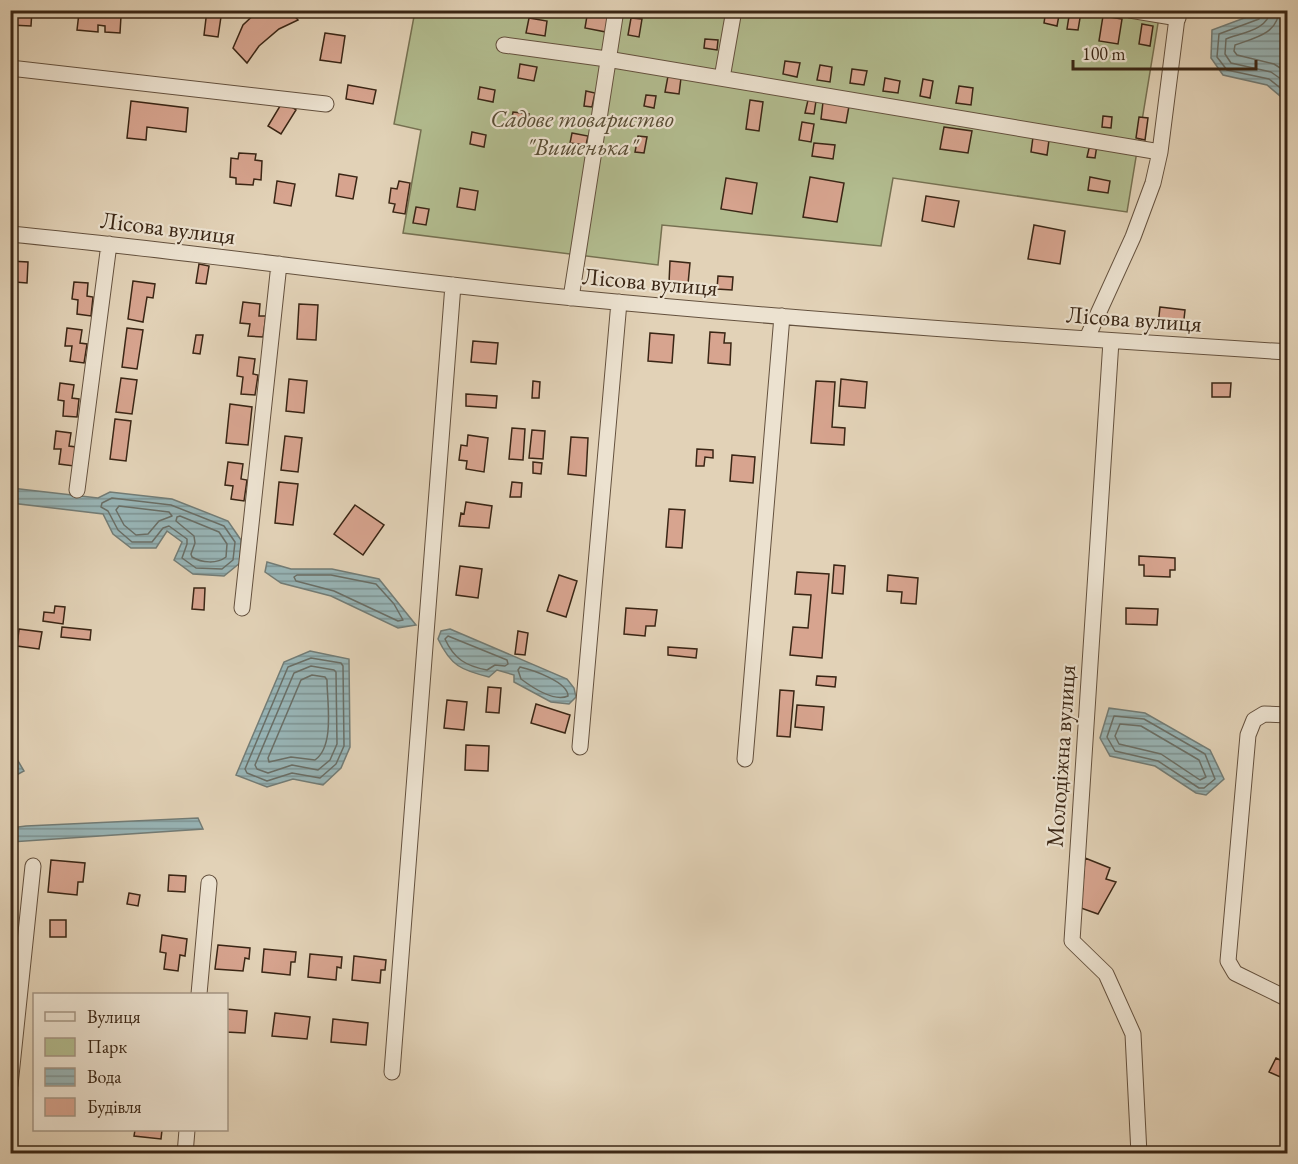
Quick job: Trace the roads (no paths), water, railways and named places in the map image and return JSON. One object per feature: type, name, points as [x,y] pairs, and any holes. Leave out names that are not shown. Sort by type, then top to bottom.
[{"type":"street","points":[[571,298],[616,10]]},
{"type":"street","points":[[722,78],[734,10]]},
{"type":"street","points":[[1087,338],[1133,237],[1153,183],[1160,152],[1178,14],[1130,10]]},
{"type":"street","points":[[504,45],[607,59],[1160,152]]},
{"type":"street","points":[[10,68],[326,104]]},
{"type":"street","name":"Лісова вулиця","points":[[10,234],[571,298],[1111,341],[1287,352]]},
{"type":"street","points":[[77,490],[109,244]]},
{"type":"street","points":[[242,608],[279,264]]},
{"type":"street","points":[[392,1072],[453,285]]},
{"type":"street","points":[[580,747],[619,302]]},
{"type":"street","points":[[745,759],[782,316]]},
{"type":"street","name":"Молодіжна вулиця","points":[[1111,341],[1072,941],[1106,974],[1133,1034],[1139,1154]]},
{"type":"street","points":[[1287,715],[1264,714],[1254,720],[1248,735],[1228,961],[1235,973],[1287,999]]},
{"type":"street","points":[[10,1085],[33,866]]},
{"type":"street","points":[[199,993],[209,883]]},
{"type":"street","points":[[185,1154],[187,1131]]},
{"type":"water","points":[[1263,11],[1287,11],[1287,102],[1267,85],[1223,75],[1211,58],[1212,30]]},
{"type":"water","points":[[11,488],[98,498],[110,492],[172,499],[228,521],[241,540],[240,563],[224,576],[193,574],[174,560],[182,542],[167,531],[156,548],[131,548],[113,534],[103,514],[11,503]]},
{"type":"water","points":[[267,562],[291,569],[332,569],[379,579],[416,625],[398,628],[331,596],[281,583],[265,572]]},
{"type":"water","points":[[450,629],[567,679],[574,688],[576,697],[569,704],[551,702],[514,682],[514,675],[497,670],[489,677],[458,666],[452,661],[438,639],[441,631]]},
{"type":"water","points":[[310,651],[349,659],[350,747],[341,768],[323,785],[293,779],[267,787],[236,775],[284,662]]},
{"type":"water","points":[[1109,708],[1145,713],[1210,750],[1224,779],[1206,795],[1196,793],[1155,766],[1110,756],[1100,738]]},
{"type":"water","points":[[11,749],[24,771],[10,778]]},
{"type":"water","points":[[198,818],[203,829],[11,842],[11,828],[26,826]]},
{"type":"park label","name":"Садове товариство \"Вишенька\"","points":[[582,133]]}]
